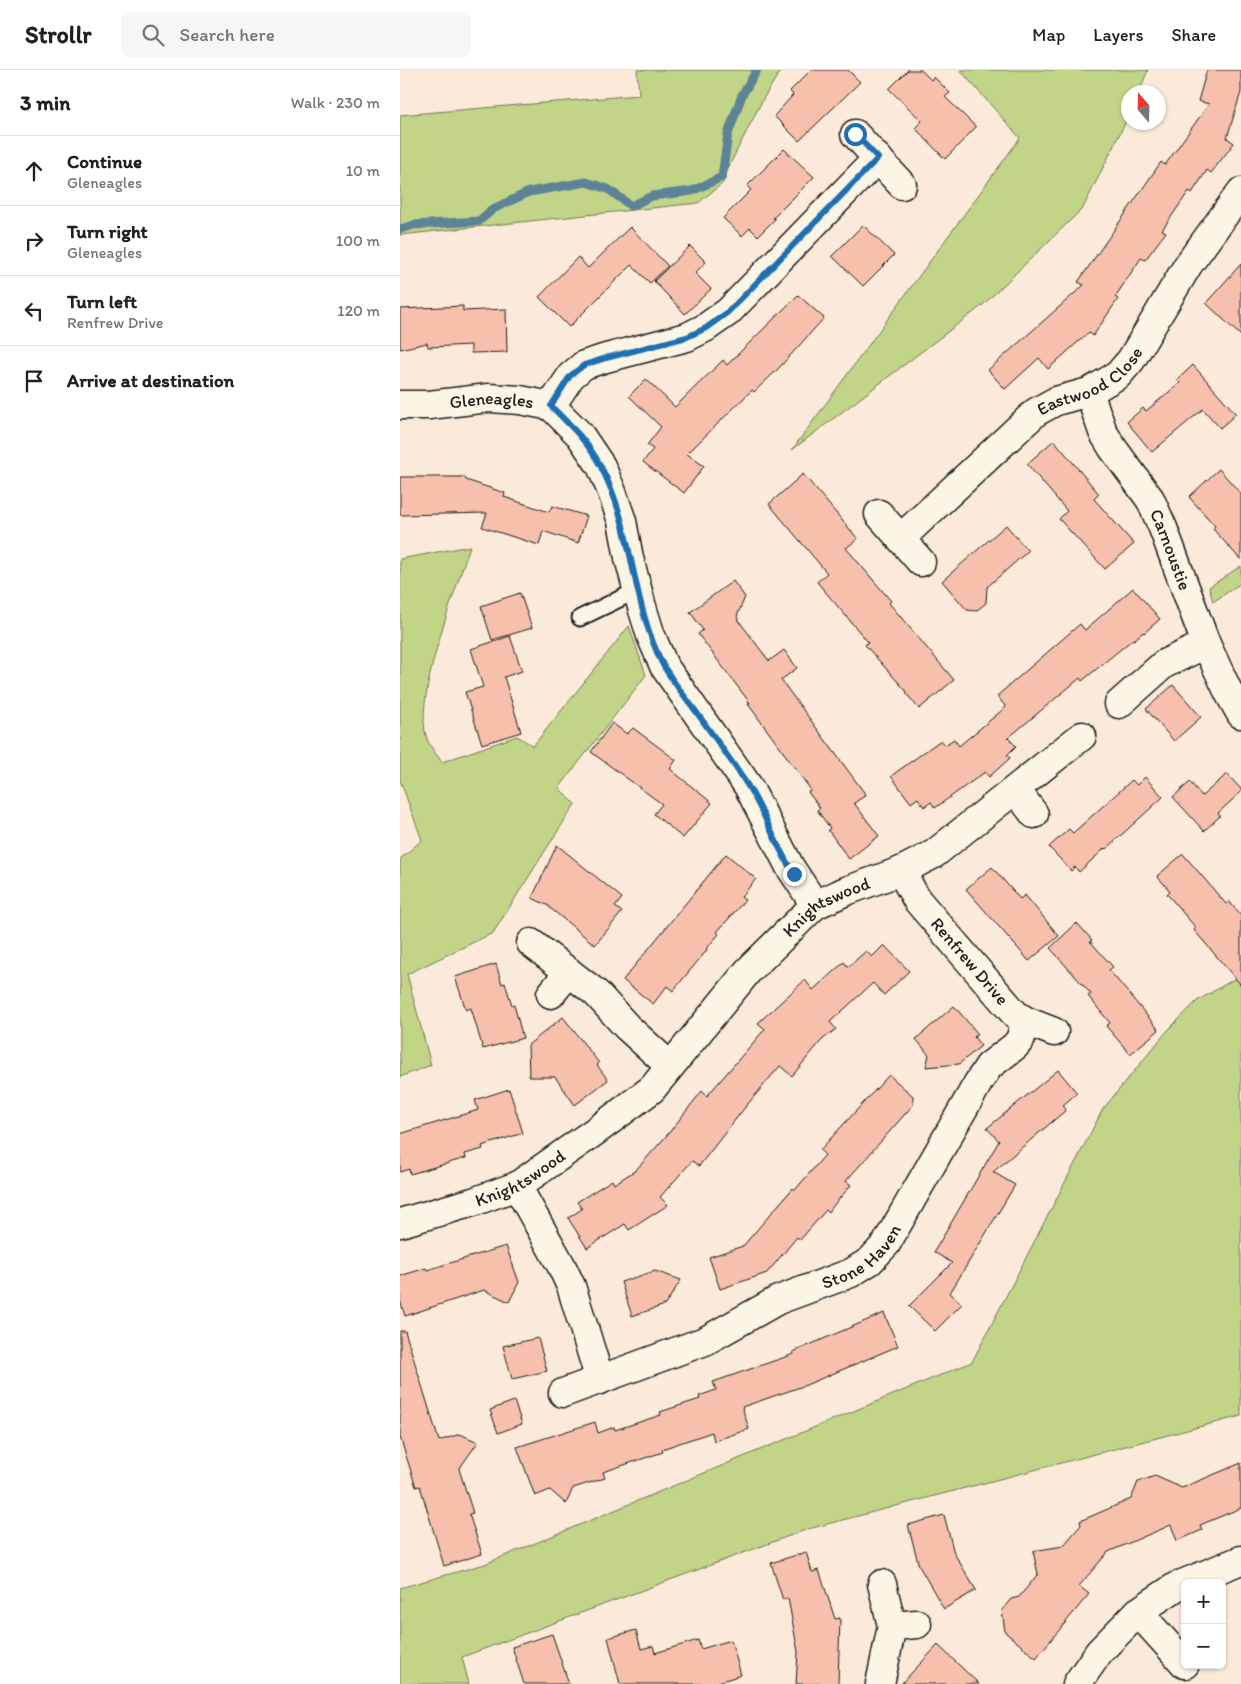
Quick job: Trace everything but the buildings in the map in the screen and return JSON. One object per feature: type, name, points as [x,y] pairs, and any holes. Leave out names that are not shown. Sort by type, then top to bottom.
[{"type":"street","points":[[855,134],[902,185]]},
{"type":"street","name":"Gleneagles","points":[[400,405],[430,405],[489,398],[520,400],[551,406],[570,376],[584,365],[687,337],[706,328],[728,312],[878,158]]},
{"type":"street","name":"Eastwood Close","points":[[900,538],[1036,412],[1056,402],[1089,392],[1118,374],[1131,360],[1188,265],[1237,207]]},
{"type":"street","name":"Carnoustie","points":[[1089,392],[1103,432],[1150,499],[1193,606],[1206,644],[1241,714]]},
{"type":"street","points":[[551,406],[580,435],[601,466],[622,521],[629,558],[651,636],[664,666],[748,786],[790,868],[815,905]]},
{"type":"street","points":[[879,514],[921,562]]},
{"type":"street","points":[[1119,704],[1164,664],[1206,644]]},
{"type":"street","name":"Knightswood","points":[[400,1222],[473,1202],[517,1186],[597,1130],[648,1093],[748,971],[815,905],[846,891],[901,871],[934,854],[1082,736]]},
{"type":"street","points":[[1016,790],[1034,814]]},
{"type":"street","name":"Renfrew Drive","points":[[901,871],[917,900],[1015,1014],[1026,1021],[1054,1032]]},
{"type":"street","points":[[531,943],[596,993],[626,1027],[670,1066]]},
{"type":"street","points":[[551,994],[570,972]]},
{"type":"street","name":"Stone Haven","points":[[563,1393],[705,1341],[778,1300],[851,1273],[870,1261],[886,1244],[978,1083],[990,1066],[1020,1040],[1026,1021]]},
{"type":"street","points":[[517,1186],[571,1286],[600,1380]]},
{"type":"street","points":[[1077,1684],[1099,1652],[1138,1612],[1177,1586],[1241,1560]]},
{"type":"street","points":[[880,1684],[904,1625],[891,1618],[882,1584]]},
{"type":"street","points":[[1138,1612],[1181,1660]]},
{"type":"street","points":[[1188,1669],[1198,1684]]},
{"type":"lane","points":[[580,618],[638,590]]},
{"type":"green space","points":[[637,70],[781,70],[763,99],[730,164],[723,183],[698,203],[400,235],[400,115],[639,95]]},
{"type":"green space","points":[[960,70],[1148,70],[1142,85],[1121,85],[1122,130],[1083,208],[983,305],[792,450],[1020,138]]},
{"type":"green space","points":[[470,546],[438,644],[426,699],[424,721],[427,739],[442,762],[517,736],[533,746],[629,626],[646,675],[559,788],[575,804],[493,933],[407,974],[431,1065],[400,1077],[400,859],[422,840],[400,780],[400,559]]},
{"type":"green space","points":[[1241,566],[1241,583],[1213,602],[1209,587]]},
{"type":"green space","points":[[1241,975],[1241,1416],[808,1529],[462,1657],[469,1684],[400,1684],[400,1588],[485,1564],[972,1362],[1103,1109],[1168,1030],[1197,1001]]},
{"type":"waterway","points":[[400,229],[414,225],[479,221],[493,209],[529,192],[586,182],[608,189],[631,206],[652,196],[692,191],[722,177],[728,134],[742,95],[757,70]]},
{"type":"route","points":[[794,874],[748,786],[664,666],[651,636],[642,607],[629,558],[622,521],[601,466],[580,435],[551,406],[570,376],[584,365],[687,337],[706,328],[728,312],[878,158],[855,134]]}]
